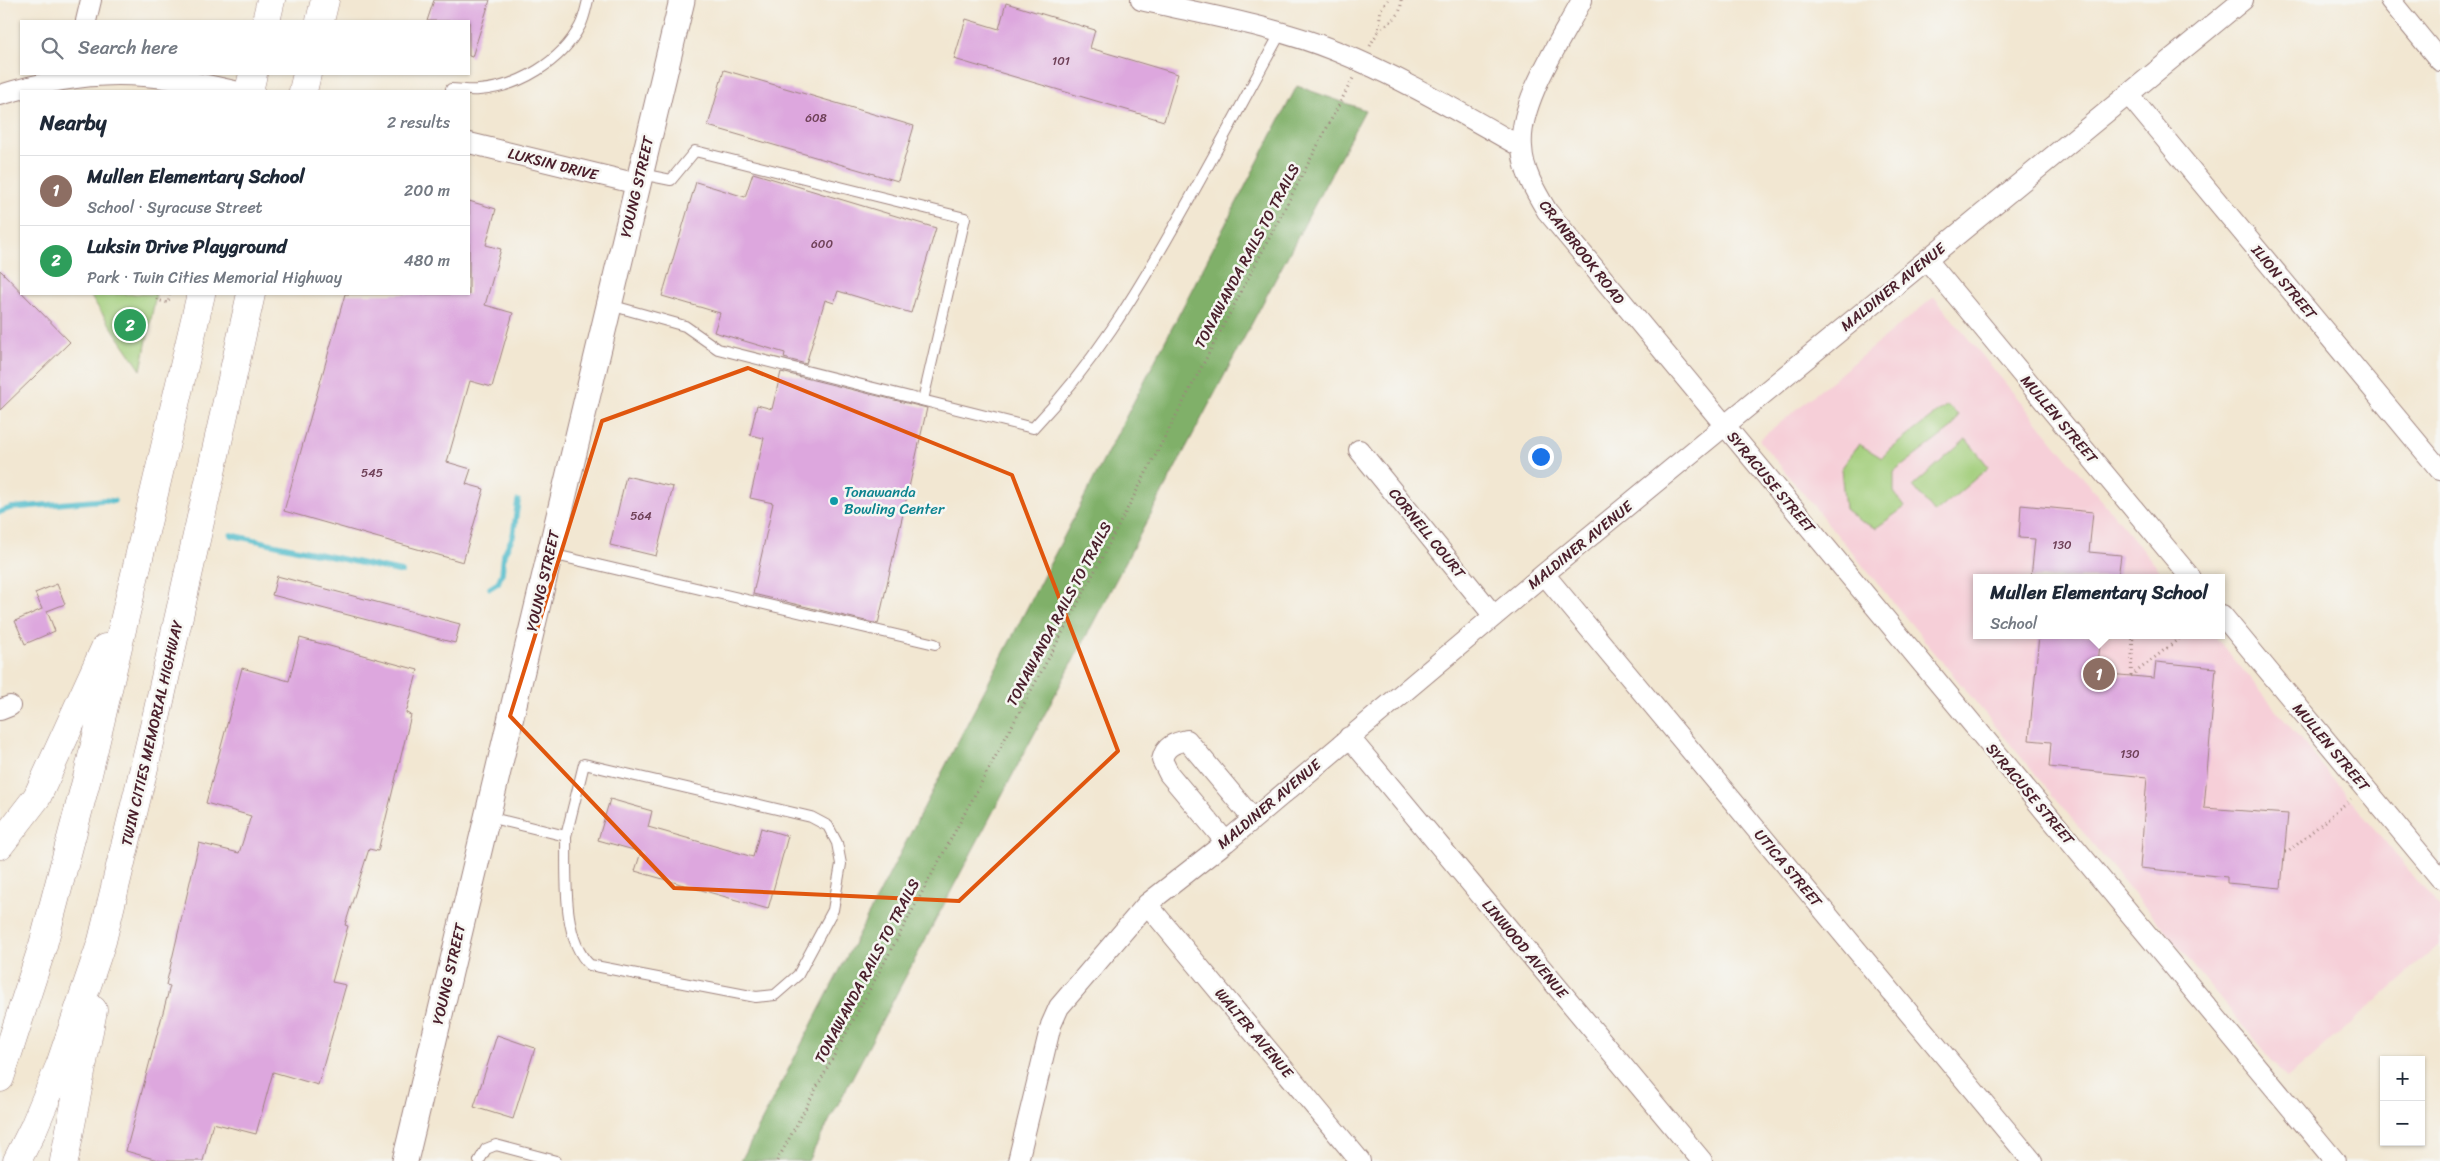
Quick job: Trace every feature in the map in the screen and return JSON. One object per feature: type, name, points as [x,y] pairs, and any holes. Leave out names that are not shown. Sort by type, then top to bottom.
[{"type":"main road","points":[[266,20],[271,0]]},
{"type":"main road","points":[[320,20],[325,0]]},
{"type":"main road","points":[[249,90],[253,75]]},
{"type":"main road","points":[[303,90],[307,75]]},
{"type":"main road","points":[[0,1078],[43,945],[88,774],[201,295]]},
{"type":"main road","name":"TWIN CITIES MEMORIAL HIGHWAY","points":[[17,1161],[34,1127],[60,1065],[102,941],[166,678],[251,295]]},
{"type":"main road","points":[[0,845],[37,797],[130,594]]},
{"type":"main road","points":[[64,1161],[90,1028],[102,941]]},
{"type":"street","points":[[86,20],[91,0]]},
{"type":"street","name":"YOUNG STREET","points":[[405,1161],[682,0]]},
{"type":"street","points":[[1142,0],[1281,32],[1335,50],[1380,70],[1521,146]]},
{"type":"street","name":"CRANBROOK ROAD","points":[[1582,0],[1529,101],[1523,124],[1521,146],[1533,187],[1547,211],[1724,426]]},
{"type":"street","name":"MALDINER AVENUE","points":[[1018,1161],[1051,1025],[1059,1007],[1147,904],[1226,842],[1544,574],[2243,0]]},
{"type":"street","points":[[2390,0],[2440,60]]},
{"type":"street","points":[[0,95],[39,83],[74,76],[97,75]]},
{"type":"street","points":[[136,75],[169,77],[229,90]]},
{"type":"street","name":"ILION STREET","points":[[2128,94],[2440,470]]},
{"type":"street","name":"LUKSIN DRIVE","points":[[470,143],[639,179]]},
{"type":"street","name":"MULLEN STREET","points":[[1927,260],[2188,574]]},
{"type":"street","name":"SYRACUSE STREET","points":[[1724,426],[2335,1161]]},
{"type":"street","name":"CORNELL COURT","points":[[1359,450],[1494,616]]},
{"type":"street","name":"UTICA STREET","points":[[1544,574],[2032,1161]]},
{"type":"street","name":"MULLEN STREET","points":[[2225,619],[2440,878]]},
{"type":"street","name":"LINWOOD AVENUE","points":[[1349,737],[1702,1161]]},
{"type":"street","points":[[1226,842],[1169,774],[1162,760],[1164,750],[1176,742],[1187,740],[1253,819]]},
{"type":"street","name":"WALTER AVENUE","points":[[1147,904],[1360,1161]]},
{"type":"lane","points":[[470,90],[494,88],[539,69],[567,45],[581,25],[588,0]]},
{"type":"lane","points":[[609,304],[685,326],[718,349],[1033,428],[1063,397],[1098,351],[1143,281],[1281,32]]},
{"type":"lane","points":[[451,90],[464,90]]},
{"type":"lane","points":[[639,179],[670,180],[695,151],[965,218],[923,400]]},
{"type":"lane","points":[[550,554],[934,644]]},
{"type":"lane","points":[[584,764],[811,817],[828,826],[837,843],[841,864],[833,910],[798,975],[775,994],[756,997],[590,965],[581,957],[572,936],[568,898],[566,836],[584,764]]},
{"type":"lane","points":[[487,817],[566,836]]},
{"type":"lane","points":[[479,1161],[486,1149],[496,1145],[556,1161]]},
{"type":"path","points":[[1368,51],[1378,31],[1381,9],[1388,0]]},
{"type":"path","points":[[1378,31],[1396,18],[1400,12],[1401,0]]},
{"type":"path","name":"TONAWANDA RAILS TO TRAILS","points":[[777,1161],[1066,624],[1355,75]]},
{"type":"path","points":[[158,295],[156,300],[168,303],[170,295]]},
{"type":"path","points":[[2134,639],[2131,676],[2178,639]]},
{"type":"path","points":[[2284,852],[2288,852],[2365,787]]},
{"type":"highlighted area","points":[[748,368],[1012,475],[1118,751],[959,901],[674,888],[510,716],[602,421]]},
{"type":"shaded area","points":[[1934,297],[2163,574],[1973,574],[1973,639],[2217,639],[2440,908],[2440,944],[2287,1079],[1759,440]]},
{"type":"green space","points":[[1297,86],[1365,110],[808,1161],[741,1161]]},
{"type":"green space","points":[[90,295],[156,295],[141,370]]},
{"type":"green space","points":[[1947,405],[1958,415],[1953,427],[1894,472],[1894,492],[1905,507],[1876,528],[1860,521],[1845,509],[1841,469],[1859,444],[1882,458],[1889,450]]},
{"type":"green space","points":[[1966,439],[1989,467],[1935,513],[1913,486]]},
{"type":"building","points":[[434,0],[490,0],[472,57],[470,56],[470,20],[427,20]]},
{"type":"building","points":[[1006,3],[1095,30],[1090,48],[1178,74],[1164,121],[954,59],[966,19],[999,29]]},
{"type":"building","points":[[724,70],[914,126],[898,181],[708,126]]},
{"type":"building","points":[[753,173],[936,228],[911,313],[838,291],[834,303],[825,300],[806,364],[784,358],[785,353],[714,332],[720,313],[662,296],[696,182],[745,197]]},
{"type":"building","points":[[470,201],[496,209],[486,245],[501,249],[485,305],[513,313],[492,387],[470,381],[447,462],[471,469],[466,484],[484,489],[463,562],[284,511],[345,295],[470,295]]},
{"type":"building","points":[[0,270],[20,291],[20,295],[24,295],[70,342],[0,410]]},
{"type":"building","name":"Tonawanda Bowling Center","points":[[781,372],[927,408],[878,624],[753,594],[773,503],[750,498],[764,438],[750,435],[757,405],[772,409]]},
{"type":"building","points":[[626,476],[673,487],[656,556],[610,545]]},
{"type":"building","points":[[2021,505],[2093,512],[2089,552],[2121,555],[2119,574],[2031,574],[2035,539],[2019,538]]},
{"type":"building","points":[[277,576],[460,624],[455,643],[272,595]]},
{"type":"building","points":[[57,584],[65,604],[47,611],[55,631],[25,644],[15,621],[42,609],[35,593]]},
{"type":"building","points":[[300,638],[418,670],[406,713],[411,715],[378,851],[369,849],[345,925],[348,926],[332,982],[346,985],[318,1085],[273,1072],[256,1134],[213,1123],[203,1161],[161,1161],[126,1151],[170,986],[166,985],[199,843],[239,853],[251,816],[206,803],[242,668],[289,681]]},
{"type":"building","points":[[2039,639],[2101,639],[2097,673],[2154,678],[2156,662],[2216,668],[2204,808],[2288,814],[2281,888],[2227,883],[2227,877],[2140,868],[2147,777],[2049,767],[2051,742],[2029,740]]},
{"type":"building","points":[[610,799],[652,811],[648,827],[753,857],[761,828],[788,836],[768,909],[635,871],[641,852],[598,840]]},
{"type":"building","points":[[497,1035],[535,1048],[513,1119],[474,1107]]},
{"type":"waterway","points":[[0,512],[11,508],[104,500],[114,501]]},
{"type":"waterway","points":[[490,588],[498,583],[502,573],[504,554],[513,536],[518,501]]},
{"type":"waterway","points":[[231,535],[402,572]]},
{"type":"place","name":"Luksin Drive Playground","points":[[130,325]]},
{"type":"place","name":"Tonawanda Bowling Center","points":[[834,501]]},
{"type":"place","name":"Mullen Elementary School","points":[[2099,674]]}]
